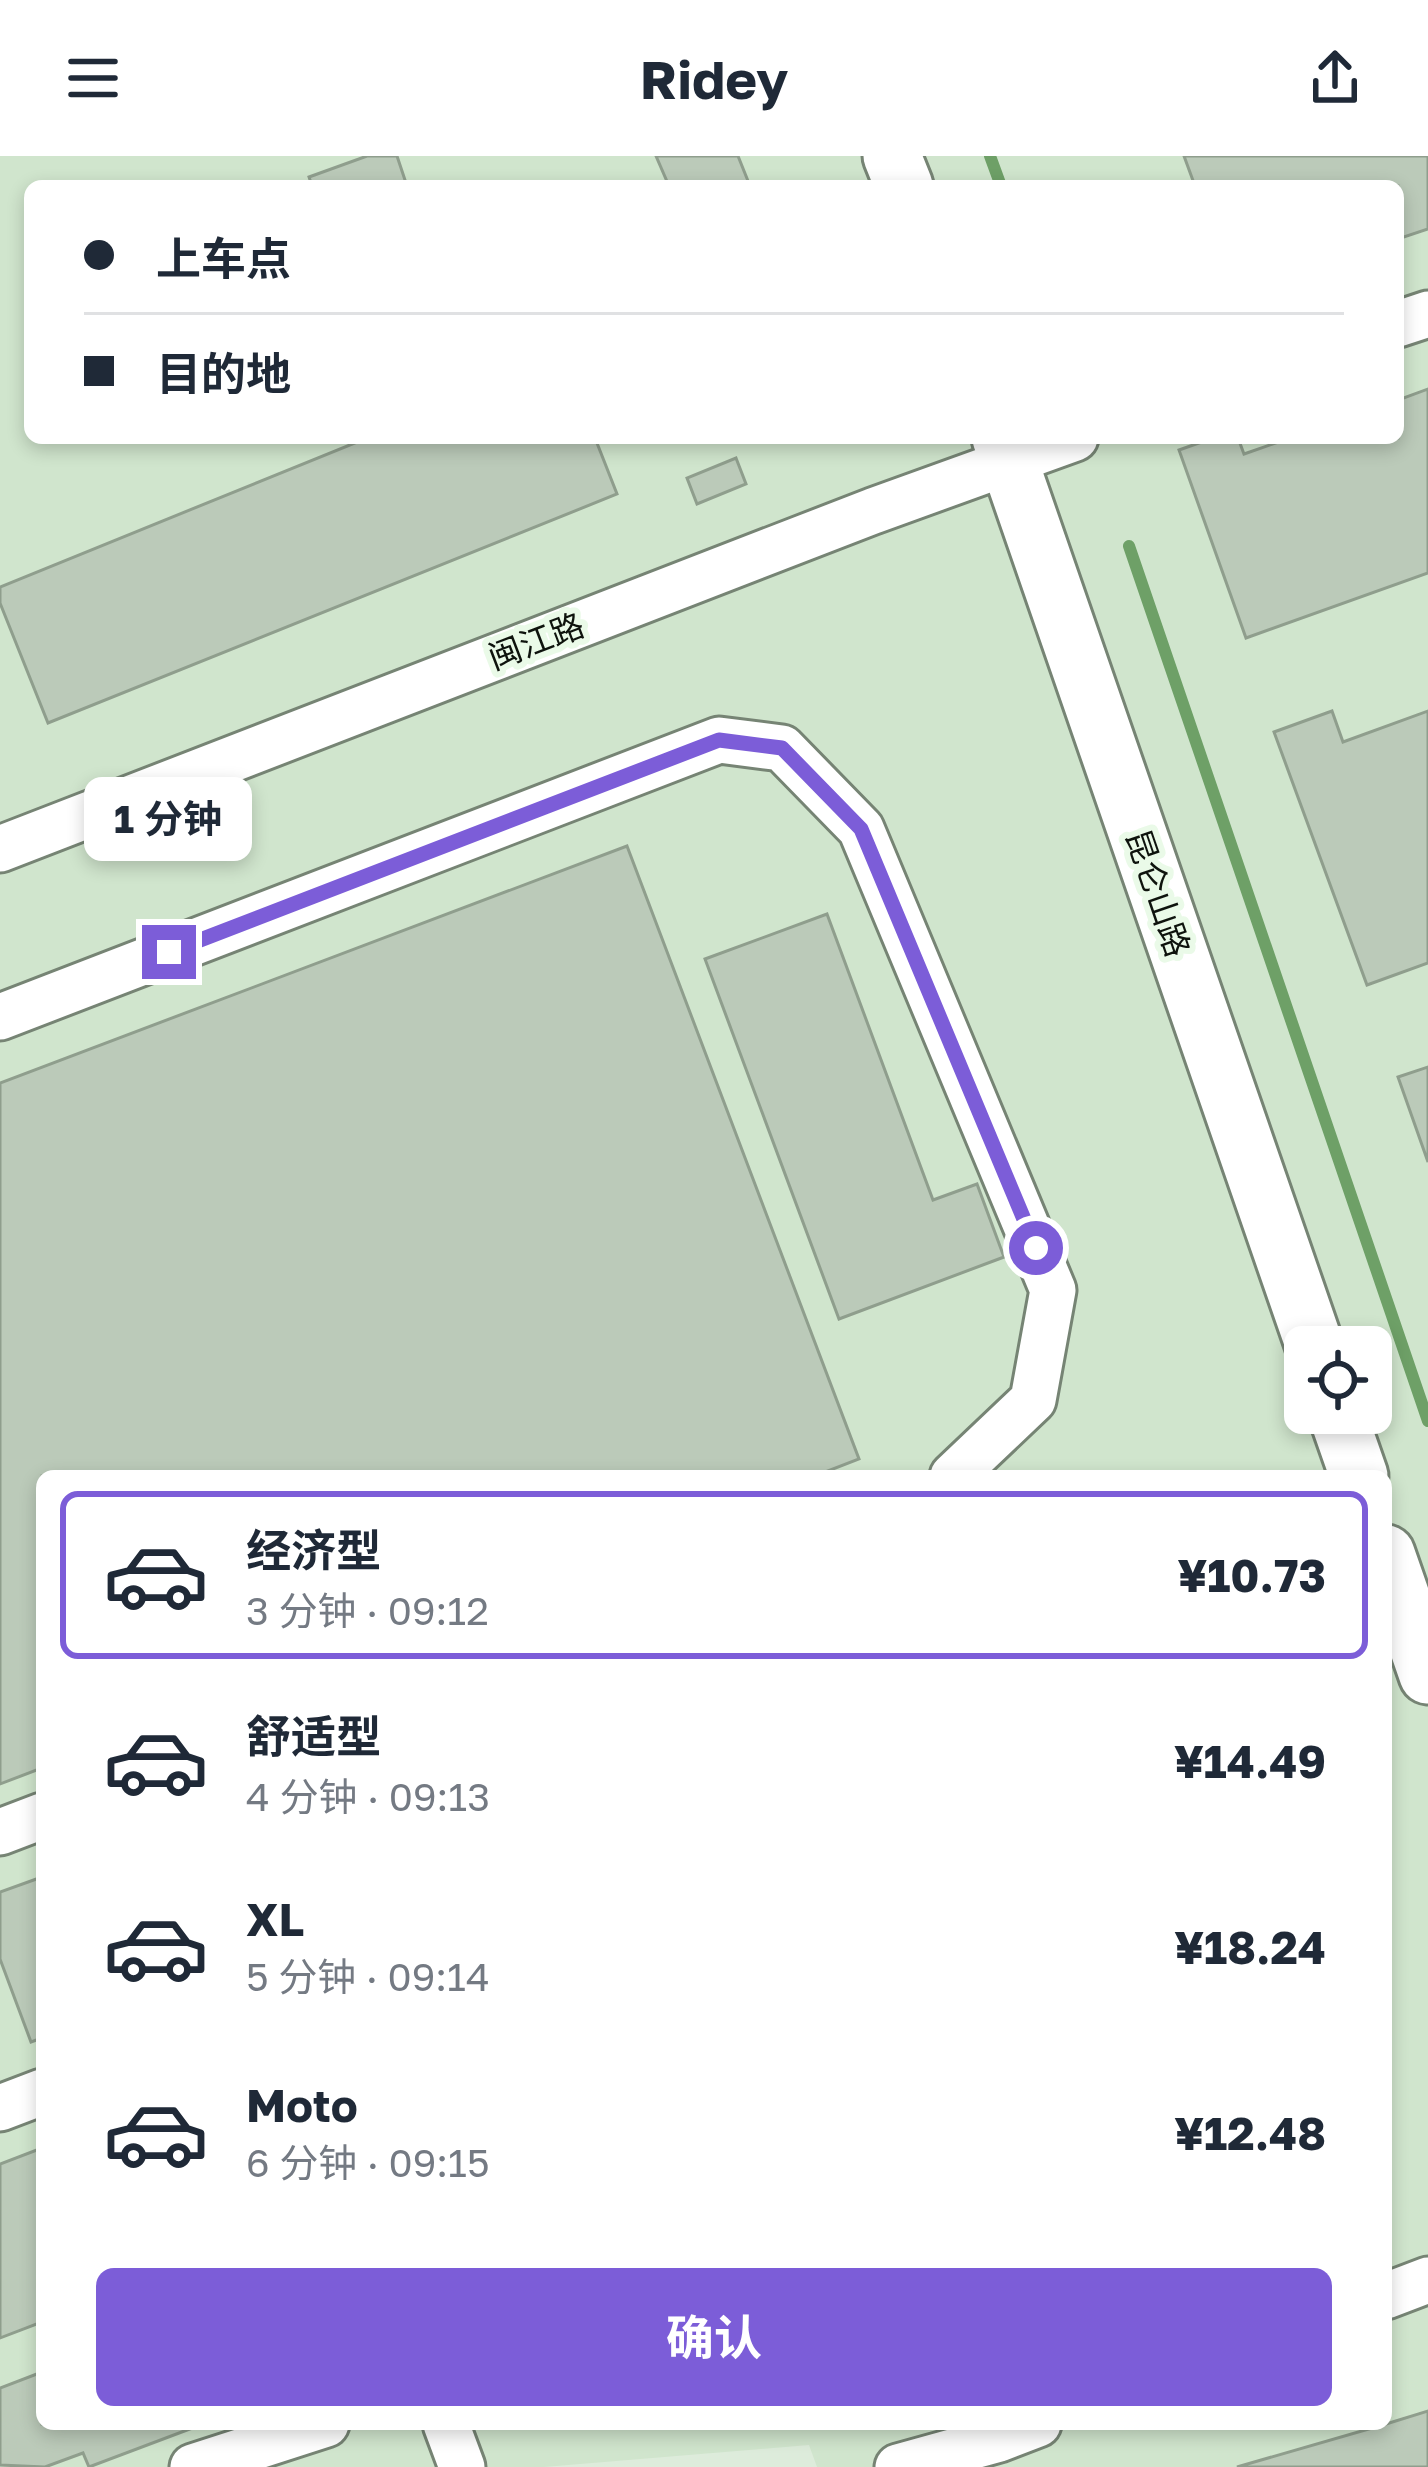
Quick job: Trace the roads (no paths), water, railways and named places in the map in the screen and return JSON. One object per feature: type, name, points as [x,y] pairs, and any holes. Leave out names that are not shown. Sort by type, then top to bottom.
[{"type":"main road","name":"昆仑山路","points":[[1005,449],[1308,1326]]},
{"type":"main road","points":[[1344,1434],[1357,1470]]},
{"type":"main road","points":[[1392,1571],[1428,1675]]},
{"type":"street","name":"闽江路","points":[[0,850],[1005,449],[1037,444]]},
{"type":"street","points":[[0,1017],[719,740],[782,748],[861,829],[1053,1290],[1033,1400],[959,1470]]},
{"type":"street","points":[[0,1832],[36,1818]]},
{"type":"street","points":[[0,2108],[36,2094]]},
{"type":"street","points":[[1392,2294],[1428,2280]]},
{"type":"street","points":[[193,2467],[307,2430]]},
{"type":"street","points":[[448,2430],[462,2467]]},
{"type":"street","points":[[898,2467],[1023,2430]]},
{"type":"waterway","points":[[990,156],[999,180]]},
{"type":"waterway","points":[[1129,546],[1428,1421]]}]
